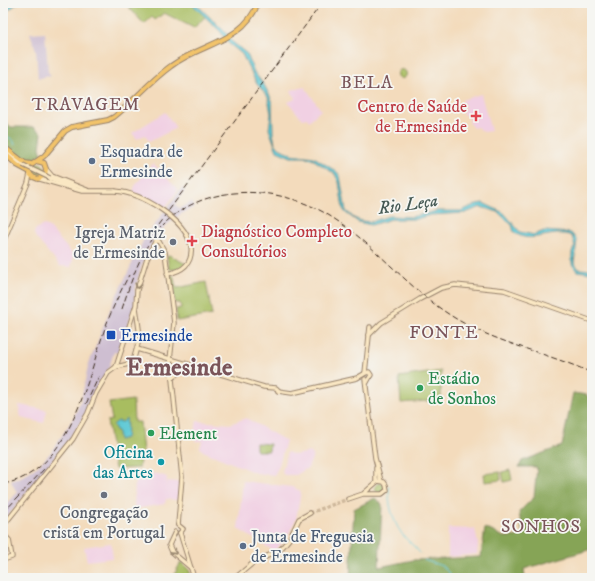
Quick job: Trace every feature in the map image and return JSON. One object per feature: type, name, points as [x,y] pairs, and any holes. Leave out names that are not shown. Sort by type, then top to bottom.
[{"type":"main road","points":[[3,149],[25,163],[31,164],[44,156],[65,131],[72,127],[108,120],[114,117],[172,65],[231,35],[247,23],[258,3]]},
{"type":"main road","points":[[3,149],[23,165],[50,178],[88,191]]},
{"type":"main road","points":[[3,149],[17,164],[37,178],[45,179],[70,188],[88,191],[115,191],[137,195],[156,206],[183,231],[191,246],[191,258],[186,266],[178,271],[167,274]]},
{"type":"main road","points":[[44,156],[44,164],[52,176],[88,191]]},
{"type":"main road","points":[[37,161],[44,164]]},
{"type":"main road","points":[[3,242],[28,183],[31,164]]},
{"type":"main road","points":[[28,183],[37,178],[43,177],[46,169]]},
{"type":"main road","points":[[116,367],[135,316],[136,293],[146,258],[157,238],[164,251],[174,322],[170,360],[182,477],[178,525],[175,528],[175,532],[169,545],[170,550],[191,568]]},
{"type":"main road","points":[[348,499],[363,494],[382,494],[386,490],[385,483],[382,481],[377,465],[366,387],[369,335],[372,328],[437,289],[447,286],[491,287],[504,290],[592,321]]},
{"type":"main road","points":[[3,526],[73,439],[107,375],[116,367],[128,364],[134,358],[140,330],[135,316]]},
{"type":"main road","points":[[137,349],[279,391],[292,393],[366,376]]},
{"type":"main road","points":[[172,378],[188,365]]},
{"type":"main road","points":[[363,494],[376,482],[377,465]]},
{"type":"main road","points":[[376,482],[382,481]]},
{"type":"main road","points":[[373,486],[376,493]]},
{"type":"main road","points":[[235,578],[253,563],[280,550],[290,538],[300,519],[310,513]]},
{"type":"main road","points":[[178,525],[182,528],[180,533],[194,578]]},
{"type":"main road","points":[[175,532],[180,533]]},
{"type":"main road","points":[[3,534],[9,540],[10,558],[3,559]]},
{"type":"shaded area","points":[[45,32],[48,72],[51,75],[49,77],[46,76],[38,79],[36,50],[30,33]]},
{"type":"shaded area","points":[[305,87],[321,110],[309,121],[307,118],[302,119],[288,102],[295,99],[291,90]]},
{"type":"shaded area","name":"Centro de Saúde de Ermesinde","points":[[481,94],[491,131],[484,132],[477,127],[473,128],[469,123],[470,119],[462,113],[465,107],[462,100]]},
{"type":"shaded area","points":[[165,112],[176,128],[149,142],[145,135],[137,139],[132,133]]},
{"type":"shaded area","points":[[153,163],[178,190],[164,209],[151,200],[133,192],[135,186]]},
{"type":"shaded area","points":[[182,188],[185,190],[175,205],[180,208],[192,202],[194,207],[178,216],[166,226],[149,248],[141,268],[135,290],[135,304],[118,353],[114,352],[108,370],[95,392],[87,411],[68,442],[3,522],[3,507],[17,493],[11,481],[23,476],[38,466],[51,452],[74,417],[81,400],[88,366],[111,307],[144,239]]},
{"type":"shaded area","points":[[44,225],[49,227],[74,256],[71,267],[60,266],[36,238],[34,233],[36,229]]},
{"type":"shaded area","points":[[19,405],[47,410],[44,423],[21,418]]},
{"type":"shaded area","points":[[246,418],[286,441],[278,468],[274,475],[256,473],[203,451],[200,448],[202,441],[196,441],[195,435],[194,436],[197,421],[230,424]]},
{"type":"shaded area","points":[[287,452],[295,455],[310,452],[313,456],[308,468],[296,475],[284,475],[282,472]]},
{"type":"shaded area","points":[[140,473],[158,474],[167,477],[166,488],[167,481],[179,482],[178,500],[166,499],[165,504],[134,509],[135,480]]},
{"type":"shaded area","points":[[243,481],[292,487],[301,491],[296,519],[286,539],[274,551],[238,529]]},
{"type":"shaded area","points":[[448,528],[475,529],[478,544],[477,554],[448,557]]},
{"type":"shaded area","points":[[111,543],[113,558],[87,561],[84,547]]},
{"type":"green space","points":[[125,3],[153,3],[161,5],[165,3],[191,3],[206,16],[194,28],[164,13],[155,20],[152,17],[144,24]]},
{"type":"green space","points":[[400,70],[404,70],[406,74],[404,78],[400,78],[398,76],[398,72]]},
{"type":"green space","points":[[3,120],[11,127],[34,127],[42,133],[40,148],[42,154],[32,161],[26,162],[3,143]]},
{"type":"green space","points":[[38,163],[43,165],[45,170],[43,175],[38,177],[33,175],[31,170],[33,165]]},
{"type":"green space","points":[[169,255],[186,264],[178,270],[169,269],[167,256]]},
{"type":"green space","points":[[173,275],[177,288],[206,282],[212,315],[177,321],[176,309],[181,308],[180,303],[175,303],[173,287],[171,287],[170,277]]},
{"type":"green space","name":"Estádio de Sonhos","points":[[441,371],[441,400],[401,403],[399,377]]},
{"type":"green space","points":[[573,393],[587,395],[592,402],[592,549],[524,569],[525,578],[350,578],[354,509],[375,498],[382,504],[379,567],[413,560],[481,557],[485,528],[504,537],[523,536],[519,512],[534,497],[537,467],[519,467],[522,461],[562,446]]},
{"type":"green space","points":[[133,400],[134,422],[140,422],[143,452],[141,452],[139,468],[115,469],[107,421],[112,420],[109,403]]},
{"type":"green space","points":[[256,443],[270,444],[269,451],[257,451]]},
{"type":"green space","points":[[510,470],[512,480],[504,482],[502,472]]},
{"type":"green space","points":[[500,472],[501,480],[485,482],[484,474]]},
{"type":"green space","points":[[378,483],[382,483],[384,484],[384,492],[378,493],[375,490],[375,486]]},
{"type":"green space","points":[[181,562],[189,570],[192,578],[175,578],[175,573]]},
{"type":"water","points":[[10,3],[18,3],[7,11],[3,24],[3,12]]},
{"type":"water","points":[[191,3],[195,3],[225,32],[231,41],[247,54],[254,72],[264,85],[272,100],[273,133],[275,143],[279,148],[291,154],[314,157],[337,172],[340,176],[346,211],[354,218],[361,221],[371,222],[389,216],[411,217],[437,211],[461,211],[483,203],[504,213],[520,232],[534,235],[544,231],[571,233],[577,240],[574,263],[579,269],[592,270],[592,273],[577,271],[572,264],[572,252],[575,246],[572,236],[557,234],[534,237],[520,236],[514,232],[512,225],[498,212],[481,207],[465,213],[430,215],[416,219],[391,219],[371,225],[358,222],[343,209],[339,182],[335,174],[314,160],[306,157],[291,157],[277,151],[269,129],[271,114],[268,97],[257,84],[242,54],[226,41],[221,32]]},
{"type":"water","points":[[126,418],[126,438],[119,440],[118,433],[113,425],[118,421],[123,422]]},
{"type":"waterway","points":[[3,124],[5,135],[13,140],[15,145]]},
{"type":"waterway","points":[[389,486],[389,499],[393,517],[404,537],[420,553]]},
{"type":"waterway","points":[[424,560],[442,566],[454,578]]},
{"type":"tunnel","points":[[310,513],[348,499]]},
{"type":"railway","points":[[158,225],[322,3]]},
{"type":"railway","points":[[122,309],[144,251],[155,234],[173,216],[194,203],[217,196],[242,192],[267,194],[291,199],[315,208],[336,220],[365,242],[420,293],[450,315],[467,325],[502,340],[592,373]]},
{"type":"railway","points":[[3,484],[25,476],[44,463],[59,445],[71,424],[81,401],[103,334],[118,296],[129,275]]},
{"type":"railway","points":[[86,404],[99,376]]},
{"type":"railway","points":[[3,513],[45,468]]},
{"type":"place","name":"Centro de Saúde de Ermesinde","points":[[476,116]]},
{"type":"place","name":"Esquadra de Ermesinde","points":[[92,161]]},
{"type":"place","name":"Diagnóstico Completo Consultórios","points":[[192,241]]},
{"type":"place","name":"Igreja Matriz de Ermesinde","points":[[173,242]]},
{"type":"place","name":"Ermesinde","points":[[111,335]]},
{"type":"place","name":"Estádio de Sonhos","points":[[420,388]]},
{"type":"place","name":"Element","points":[[151,433]]},
{"type":"place","name":"Oficina das Artes","points":[[161,462]]},
{"type":"place","name":"Congregação cristã em Portugal","points":[[104,495]]},
{"type":"place","name":"Junta de Freguesia de Ermesinde","points":[[243,546]]},
{"type":"district","name":"BELA","points":[[367,82]]},
{"type":"district","name":"TRAVAGEM","points":[[86,104]]},
{"type":"district","name":"FONTE","points":[[444,332]]},
{"type":"district","name":"Ermesinde","points":[[179,366]]},
{"type":"district","name":"SONHOS","points":[[541,526]]},
{"type":"water label","name":"Rio Leça","points":[[408,204]]}]
